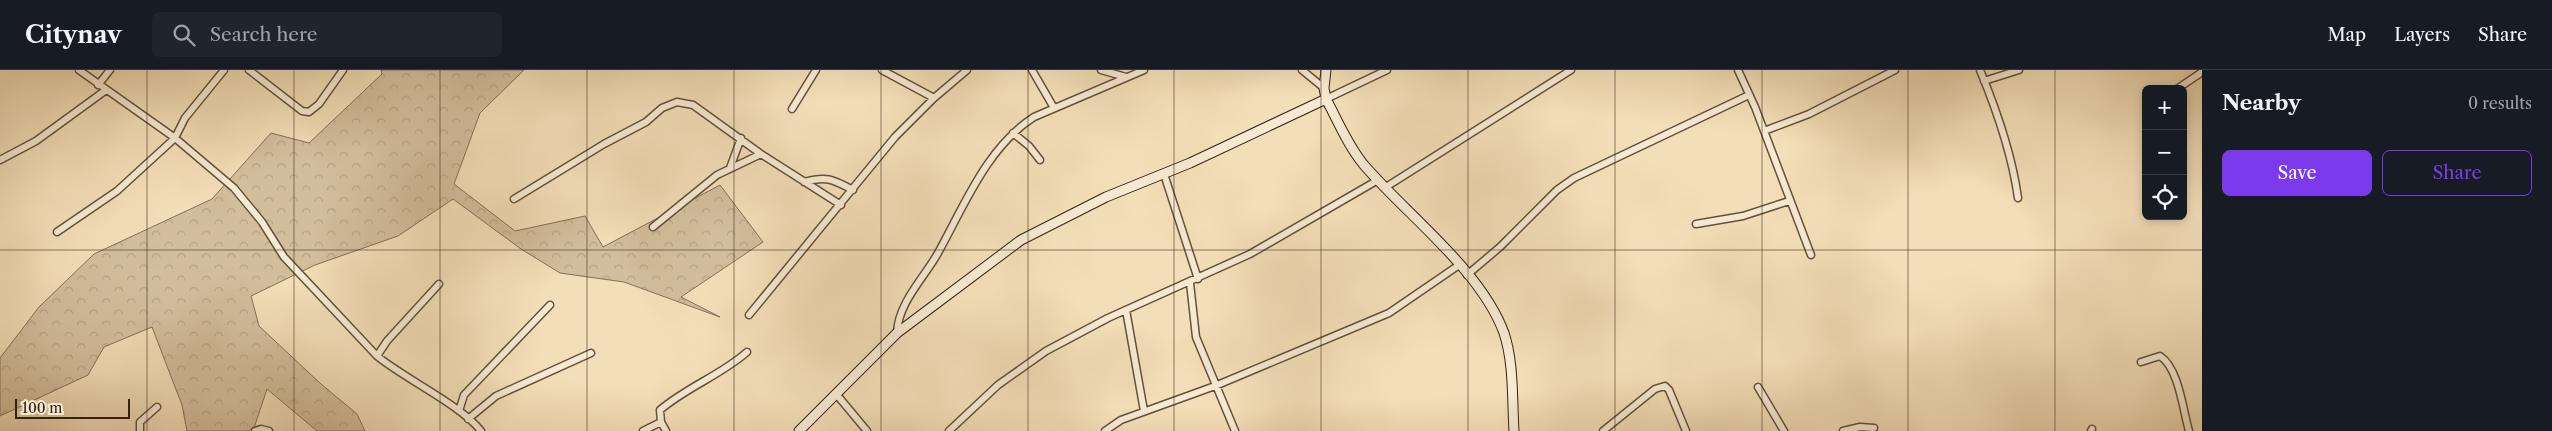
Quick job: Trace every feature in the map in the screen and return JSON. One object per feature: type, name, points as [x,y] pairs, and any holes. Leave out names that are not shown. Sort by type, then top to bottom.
[{"type":"street","points":[[79,70],[175,138],[234,188],[284,257],[377,356],[392,369],[459,411],[481,431]]},
{"type":"street","points":[[98,85],[110,70]]},
{"type":"street","points":[[57,232],[118,191],[175,138],[193,106],[224,70]]},
{"type":"street","points":[[249,70],[302,111],[309,112],[319,104],[343,70]]},
{"type":"street","points":[[792,109],[816,70]]},
{"type":"street","points":[[882,70],[934,98]]},
{"type":"street","points":[[749,315],[895,137],[934,98],[967,70]]},
{"type":"street","points":[[1032,70],[1054,108]]},
{"type":"street","points":[[1101,70],[1126,77]]},
{"type":"street","points":[[898,334],[900,314],[937,254],[955,217],[1002,144],[1034,116],[1144,70]]},
{"type":"street","points":[[1302,70],[1324,88]]},
{"type":"street","points":[[1326,70],[1324,88],[1326,99],[1353,150],[1378,180],[1459,265],[1486,297],[1495,313],[1509,352],[1514,431]]},
{"type":"street","points":[[799,431],[838,395],[898,334],[1021,240],[1106,197],[1164,174],[1387,70]]},
{"type":"street","points":[[1386,187],[1571,70]]},
{"type":"street","points":[[1738,70],[1764,131],[1811,256]]},
{"type":"street","points":[[1764,131],[1809,114],[1895,70]]},
{"type":"street","points":[[1980,70],[2006,142],[2015,174],[2018,198]]},
{"type":"street","points":[[1984,81],[2019,70]]},
{"type":"street","points":[[2183,85],[2202,72]]},
{"type":"street","points":[[0,160],[36,141],[106,90]]},
{"type":"street","points":[[1467,275],[1500,246],[1557,190],[1574,178],[1749,95]]},
{"type":"street","points":[[514,199],[609,141],[627,133],[662,108],[677,102],[693,105],[761,154],[841,205]]},
{"type":"street","points":[[1013,133],[1029,146],[1040,160]]},
{"type":"street","points":[[730,168],[741,138]]},
{"type":"street","points":[[653,227],[717,175],[761,154]]},
{"type":"street","points":[[1164,174],[1198,278]]},
{"type":"street","points":[[804,182],[823,177],[833,179],[853,190]]},
{"type":"street","points":[[950,431],[1018,370],[1046,351],[1126,310],[1250,254],[1378,180]]},
{"type":"street","points":[[1696,224],[1743,216],[1789,201]]},
{"type":"street","points":[[1105,431],[1121,420],[1215,386],[1389,313],[1459,265]]},
{"type":"street","points":[[1190,282],[1196,337],[1235,431]]},
{"type":"street","points":[[377,356],[387,340],[440,284]]},
{"type":"street","points":[[459,411],[464,395],[550,305]]},
{"type":"street","points":[[1126,310],[1144,411]]},
{"type":"street","points":[[666,431],[661,422],[660,410],[706,378],[728,369],[747,352]]},
{"type":"street","points":[[468,419],[496,396],[591,353]]},
{"type":"street","points":[[2141,362],[2160,356],[2170,367],[2179,388],[2189,431]]},
{"type":"street","points":[[1604,431],[1655,389],[1665,386],[1669,390],[1686,431]]},
{"type":"street","points":[[1758,387],[1784,431]]},
{"type":"street","points":[[838,395],[867,431]]},
{"type":"street","points":[[140,431],[140,422],[157,406]]},
{"type":"street","points":[[643,431],[661,422]]},
{"type":"street","points":[[1843,431],[1860,427],[1874,428]]},
{"type":"street","points":[[256,431],[261,429],[269,431]]},
{"type":"green space","points":[[381,70],[524,70],[480,113],[454,184],[515,231],[585,216],[603,247],[720,185],[763,242],[681,297],[720,317],[624,282],[560,273],[521,249],[453,199],[398,236],[315,265],[251,296],[259,326],[321,384],[357,414],[365,431],[317,431],[267,389],[253,431],[187,431],[182,405],[152,327],[104,347],[88,375],[0,416],[0,358],[39,307],[94,254],[212,199],[271,133],[309,143],[382,74]]}]
